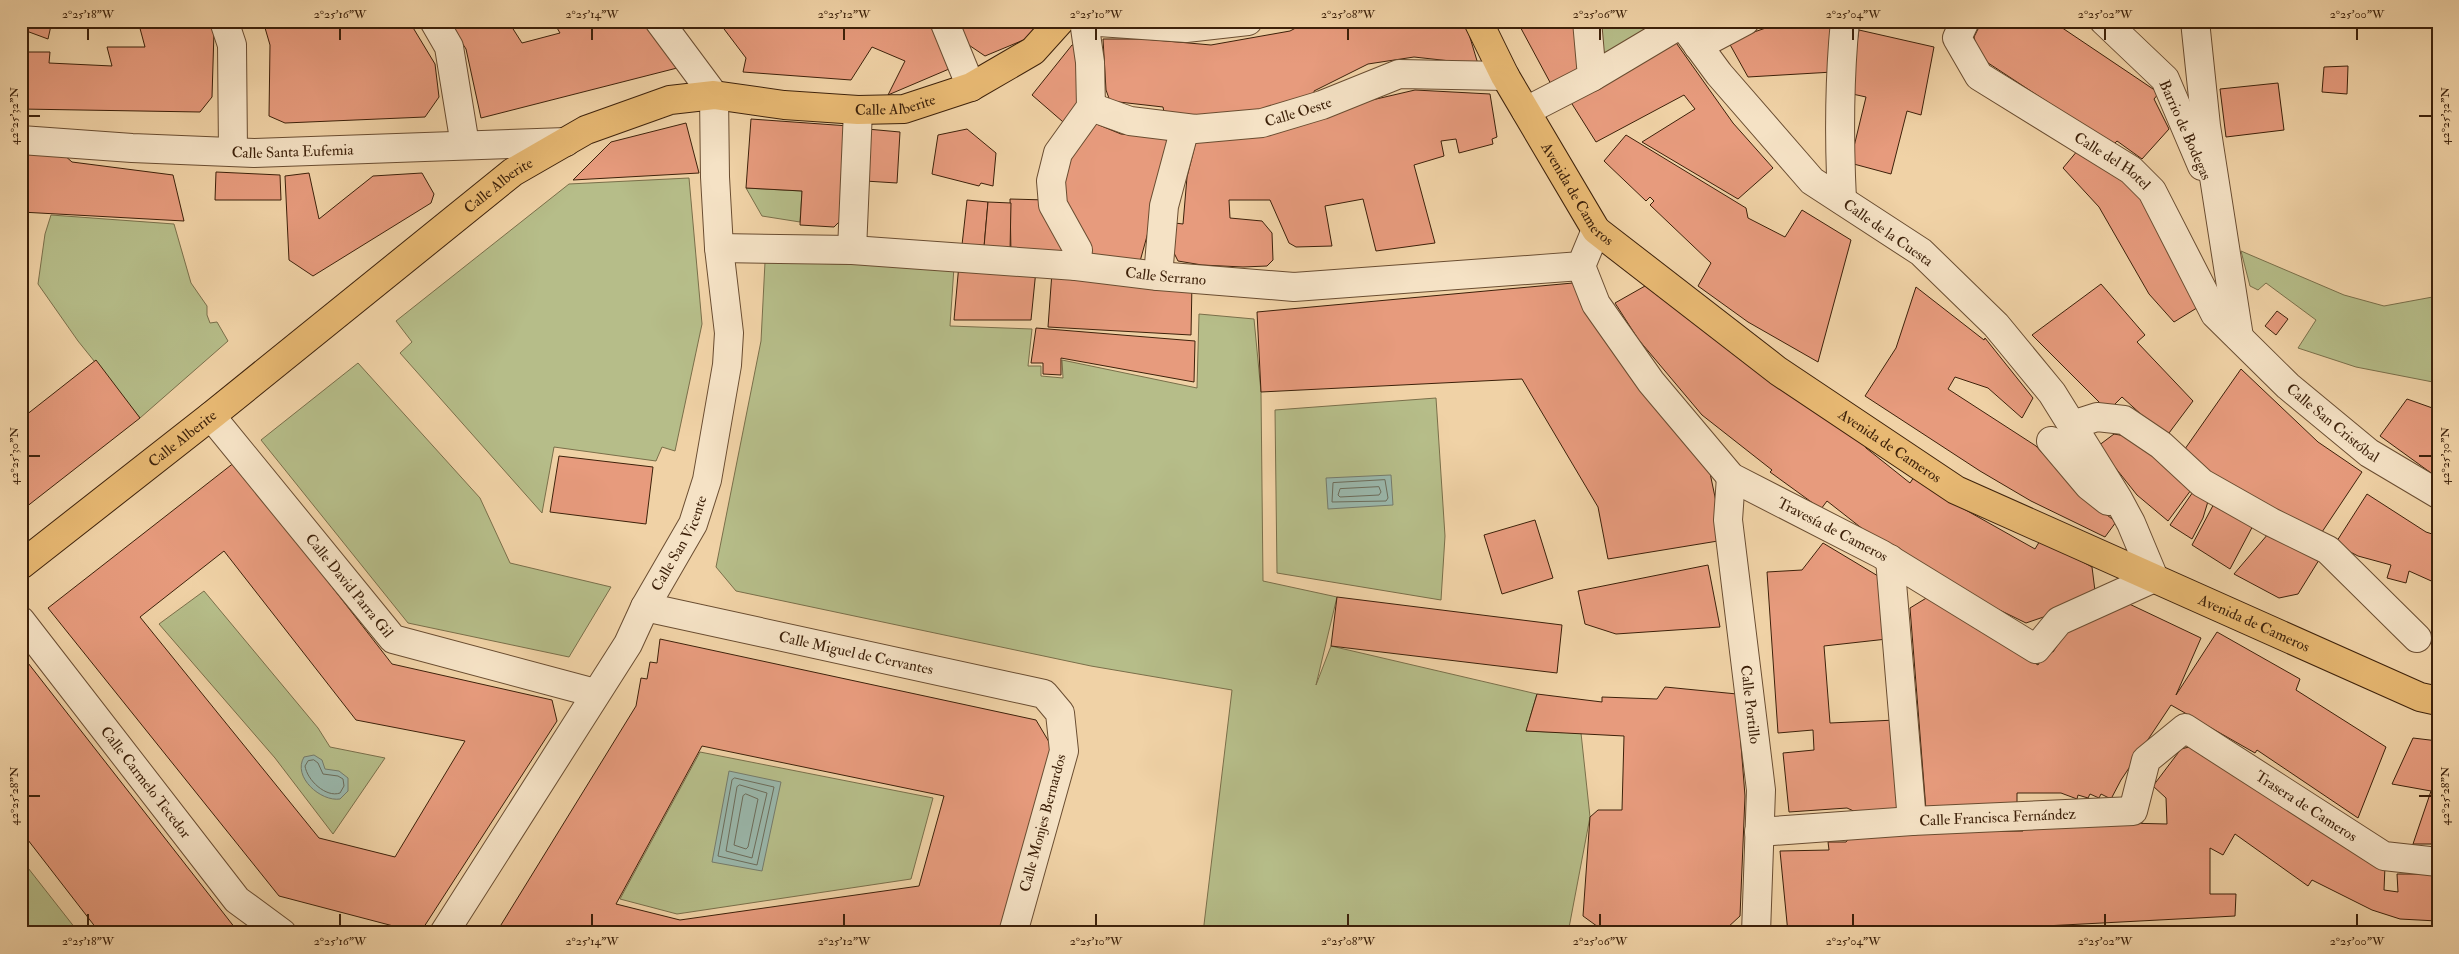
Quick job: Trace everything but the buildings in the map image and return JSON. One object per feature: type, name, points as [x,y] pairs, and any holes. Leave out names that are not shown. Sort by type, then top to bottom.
[{"type":"main road","name":"Avenida de Cameros","points":[[1478,21],[1505,76],[1596,230],[1778,371],[1956,490],[2420,697],[2438,701]]},
{"type":"main road","name":"Calle Alberite","points":[[21,565],[211,416],[513,172],[586,130],[670,100],[714,95],[784,105],[858,110],[904,108],[971,87],[1033,51],[1076,22]]},
{"type":"street","points":[[224,21],[232,46],[233,152]]},
{"type":"street","points":[[434,21],[449,47],[465,145]]},
{"type":"street","points":[[659,21],[714,95]]},
{"type":"street","points":[[944,21],[971,87]]},
{"type":"street","points":[[1076,266],[1078,250],[1053,205],[1050,181],[1058,153],[1091,107],[1090,62],[1076,22],[1186,28],[1248,21]]},
{"type":"street","points":[[1587,21],[1592,77]]},
{"type":"street","points":[[1698,46],[1745,21]]},
{"type":"street","points":[[1842,200],[1839,142],[1840,78],[1845,21]]},
{"type":"street","name":"Calle del Hotel","points":[[1965,21],[1957,38],[1979,76],[2131,170],[2152,191],[2216,314],[2239,337]]},
{"type":"street","name":"Barrio de Bodegas","points":[[2104,21],[2165,79],[2218,202]]},
{"type":"street","name":"Barrio de Bodegas","points":[[2194,21],[2206,126],[2239,337]]},
{"type":"street","points":[[1526,111],[1592,77],[1681,23]]},
{"type":"street","name":"Calle de la Cuesta","points":[[1681,23],[1718,74],[1812,181],[1921,252],[1996,325],[2052,393],[2061,433],[2089,486],[2124,511],[2154,578]]},
{"type":"street","name":"Calle Oeste","points":[[1091,107],[1130,121],[1195,129],[1262,123],[1322,106],[1399,74],[1505,76]]},
{"type":"street","name":"Calle San Vicente","points":[[444,933],[595,693],[628,644],[645,607],[693,524],[707,480],[727,365],[729,333],[719,248],[715,176],[714,95]]},
{"type":"street","points":[[852,250],[858,110]]},
{"type":"street","points":[[1158,276],[1164,206],[1185,128]]},
{"type":"street","name":"Calle Santa Eufemia","points":[[21,140],[233,152],[566,142]]},
{"type":"street","points":[[1581,266],[1596,230]]},
{"type":"street","name":"Calle Serrano","points":[[719,248],[852,250],[1076,266],[1158,276],[1294,287],[1581,266]]},
{"type":"street","name":"Travesía de Cameros","points":[[1581,266],[1596,304],[1651,382],[1731,477],[1890,559],[2036,649],[2059,621],[2154,578]]},
{"type":"street","name":"Calle San Cristóbal","points":[[2239,337],[2288,386],[2369,453],[2438,494]]},
{"type":"street","name":"Calle David Parra Gil","points":[[211,416],[393,639],[595,693]]},
{"type":"street","points":[[2061,433],[2096,417],[2124,420],[2160,445],[2202,483],[2271,522],[2328,550],[2416,638]]},
{"type":"street","name":"Calle Portillo","points":[[1731,477],[1728,520],[1761,790],[1756,933]]},
{"type":"street","points":[[1890,559],[1912,821]]},
{"type":"street","name":"Calle Miguel de Cervantes","points":[[645,607],[1044,694],[1060,713]]},
{"type":"street","name":"Calle Carmelo Tecedor","points":[[21,621],[237,900],[282,933]]},
{"type":"street","name":"Calle Monjes Bernardos","points":[[1013,933],[1064,751],[1060,713]]},
{"type":"street","name":"Calle Francisca Fernández","points":[[1759,832],[1912,821],[2133,810],[2146,760],[2185,728]]},
{"type":"street","name":"Trasera de Cameros","points":[[2185,728],[2384,856],[2438,862]]},
{"type":"green space","points":[[1599,21],[1667,21],[1601,56]]},
{"type":"green space","points":[[689,178],[702,324],[675,451],[662,447],[656,461],[554,447],[542,513],[400,353],[412,342],[396,321],[569,184]]},
{"type":"green space","points":[[746,188],[802,191],[800,222],[762,216]]},
{"type":"green space","points":[[51,215],[174,224],[191,283],[207,306],[207,315],[210,323],[217,322],[228,341],[140,418],[78,341],[38,284],[45,234]]},
{"type":"green space","points":[[2241,251],[2344,295],[2384,306],[2438,296],[2438,383],[2356,367],[2298,348],[2316,320],[2266,283],[2258,290],[2250,286]]},
{"type":"green space","points":[[765,262],[954,267],[950,326],[1032,329],[1028,366],[1041,366],[1041,376],[1063,378],[1062,360],[1197,388],[1199,314],[1254,319],[1261,392],[1263,581],[1337,597],[1316,685],[1331,646],[1537,694],[1526,731],[1581,733],[1590,817],[1568,933],[1203,933],[1232,690],[1091,666],[736,591],[716,567],[761,341]]},
{"type":"green space","points":[[358,363],[480,498],[510,563],[611,587],[569,657],[408,623],[261,440]]},
{"type":"green space","points":[[1436,398],[1445,536],[1441,600],[1277,573],[1275,410]]},
{"type":"green space","points":[[204,591],[318,728],[330,747],[385,758],[333,834],[275,758],[159,624]]},
{"type":"green space","points":[[700,752],[933,798],[911,879],[677,914],[620,899]]},
{"type":"green space","points":[[21,859],[79,933],[21,933]]},
{"type":"water","points":[[1391,475],[1393,505],[1328,509],[1326,478]]},
{"type":"water","points":[[314,755],[322,760],[325,769],[339,771],[348,778],[348,791],[340,799],[325,797],[310,787],[305,780],[301,765],[304,757]]},
{"type":"water","points":[[729,771],[781,782],[762,871],[712,862]]}]
